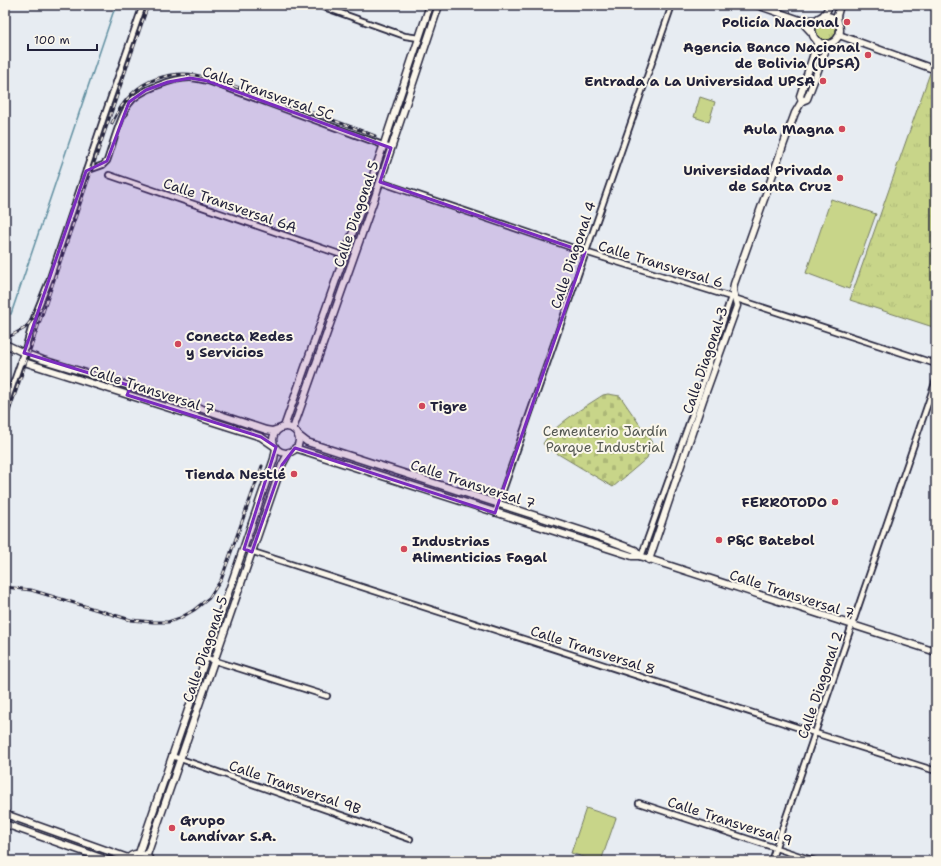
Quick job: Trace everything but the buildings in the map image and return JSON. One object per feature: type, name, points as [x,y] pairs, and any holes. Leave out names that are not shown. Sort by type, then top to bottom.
[{"type":"street","points":[[5,407],[24,353],[34,318],[49,281],[143,5]]},
{"type":"street","points":[[318,5],[405,36],[419,38]]},
{"type":"street","name":"Calle Diagonal 5","points":[[281,428],[345,256],[430,5]]},
{"type":"street","name":"Calle Diagonal 5","points":[[293,429],[392,148],[439,5]]},
{"type":"street","name":"Calle Diagonal 4","points":[[495,513],[672,5]]},
{"type":"street","points":[[757,5],[800,20],[830,17],[838,23]]},
{"type":"street","points":[[813,34],[813,26],[826,12],[830,5]]},
{"type":"street","points":[[800,20],[818,41],[828,44],[835,41],[839,35],[840,30],[837,16],[840,5]]},
{"type":"street","points":[[839,35],[936,70]]},
{"type":"street","name":"Calle Diagonal 3","points":[[802,102],[800,96],[818,41]]},
{"type":"street","name":"Calle Diagonal 3","points":[[649,560],[703,400],[737,306],[733,297],[734,284],[795,113],[802,102],[807,99],[828,44]]},
{"type":"street","name":"Calle Transversal 5C","points":[[86,171],[103,165],[106,161],[129,102],[146,90],[168,82],[190,78],[208,81],[392,148]]},
{"type":"street","points":[[806,79],[813,82]]},
{"type":"street","points":[[399,99],[406,102]]},
{"type":"street","name":"Calle Transversal 6A","points":[[109,175],[345,256]]},
{"type":"street","name":"Calle Transversal 6","points":[[380,182],[585,252],[733,297],[936,364]]},
{"type":"street","points":[[332,290],[342,293]]},
{"type":"street","points":[[641,556],[733,297]]},
{"type":"street","name":"Calle Transversal 7","points":[[5,344],[24,353],[63,366],[131,386],[266,430],[272,431],[281,428]]},
{"type":"street","name":"Calle Transversal 7","points":[[21,361],[261,437],[275,447]]},
{"type":"street","points":[[61,374],[63,366]]},
{"type":"street","name":"Calle Diagonal 2","points":[[771,861],[936,380]]},
{"type":"street","points":[[127,395],[131,386]]},
{"type":"street","points":[[210,422],[213,413]]},
{"type":"street","points":[[281,428],[293,429],[298,435],[298,442],[295,448],[289,452],[282,452],[275,447],[274,435],[281,428]]},
{"type":"street","name":"Calle Transversal 7","points":[[298,435],[307,442],[498,505],[586,532],[635,550],[641,556],[649,560],[936,652]]},
{"type":"street","name":"Calle Diagonal 5","points":[[139,853],[244,549],[274,458],[275,447]]},
{"type":"street","name":"Calle Transversal 7","points":[[295,448],[632,556],[641,556]]},
{"type":"street","name":"Calle Diagonal 5","points":[[149,858],[180,759],[214,660],[282,465],[289,452]]},
{"type":"street","points":[[361,469],[364,461]]},
{"type":"street","name":"Calle Transversal 8","points":[[244,549],[936,771]]},
{"type":"street","points":[[206,658],[327,696]]},
{"type":"street","name":"Calle Transversal 9B","points":[[172,756],[410,839]]},
{"type":"street","name":"Calle Transversal 9","points":[[639,803],[815,861]]},
{"type":"street","points":[[5,814],[127,860],[132,855],[139,853],[149,858]]},
{"type":"street","points":[[12,826],[15,818]]},
{"type":"street","points":[[5,824],[110,861]]},
{"type":"highlighted area","points":[[190,78],[208,81],[384,144],[391,148],[380,182],[585,252],[495,513],[295,448],[282,465],[252,552],[244,549],[276,447],[261,437],[127,395],[131,386],[24,353],[86,171],[107,161],[129,102],[146,90],[168,82]]},
{"type":"green space","points":[[826,20],[833,23],[836,30],[833,37],[826,40],[819,37],[816,30],[819,23]]},
{"type":"green space","points":[[930,73],[936,75],[936,328],[850,300]]},
{"type":"green space","points":[[700,97],[715,102],[709,122],[694,117]]},
{"type":"green space","points":[[831,199],[876,214],[849,289],[806,273]]},
{"type":"green space","name":"Cementerio Jardín Parque Industrial","points":[[608,394],[620,396],[653,444],[647,458],[613,487],[543,444],[547,437],[561,423],[603,395]]},
{"type":"green space","points":[[586,808],[616,818],[601,861],[595,861],[571,853]]},
{"type":"waterway","points":[[11,314],[117,5]]},
{"type":"railway","points":[[5,423],[148,5]]},
{"type":"railway","points":[[112,123],[130,96],[148,82],[165,76],[190,74],[228,84],[375,136]]},
{"type":"railway","points":[[5,339],[25,328],[41,309]]},
{"type":"railway","points":[[5,587],[31,590],[131,620],[168,622],[180,618],[194,610],[209,598],[221,580],[262,466]]},
{"type":"place","name":"Policía Nacional","points":[[847,22]]},
{"type":"place","name":"Agencia Banco Nacional de Bolivia (UPSA)","points":[[868,55]]},
{"type":"place","name":"Entrada a La Universidad UPSA","points":[[823,81]]},
{"type":"place","name":"Aula Magna","points":[[842,129]]},
{"type":"place","name":"Universidad Privada de Santa Cruz","points":[[840,178]]},
{"type":"place","name":"Conecta Redes y Servicios","points":[[178,344]]},
{"type":"place","name":"Tigre","points":[[422,406]]},
{"type":"place","name":"Tienda Nestlé","points":[[294,474]]},
{"type":"place","name":"FERROTODO","points":[[835,502]]},
{"type":"place","name":"P&C Batebol","points":[[719,540]]},
{"type":"place","name":"Industrias Alimenticias Fagal","points":[[404,549]]},
{"type":"place","name":"Grupo Landívar S.A.","points":[[172,828]]}]
